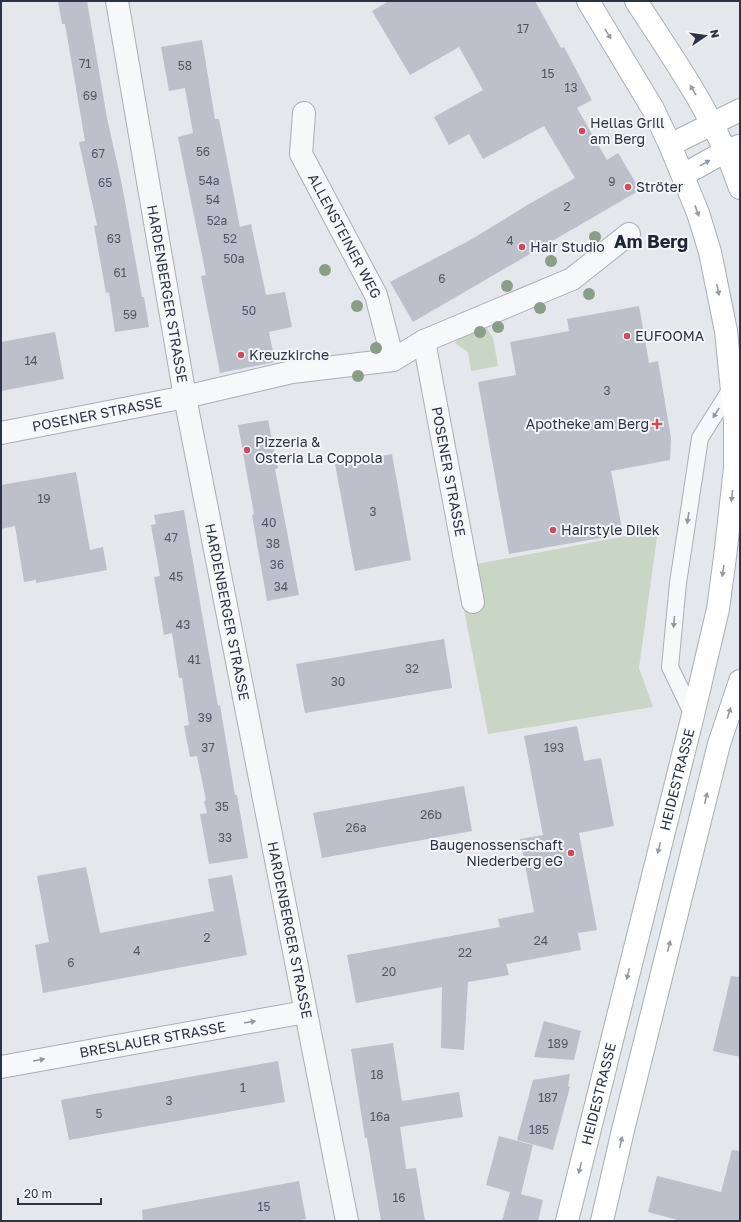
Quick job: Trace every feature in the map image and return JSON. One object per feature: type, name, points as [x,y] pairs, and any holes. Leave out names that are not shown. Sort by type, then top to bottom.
[{"type":"main road","name":"HEIDESTRASSE","points":[[567,1221],[693,716],[734,540],[735,421],[726,331],[710,252],[698,213],[670,145],[648,100],[588,1]]},
{"type":"main road","points":[[636,1],[688,81],[713,124],[733,148],[740,188]]},
{"type":"main road","points":[[670,145],[740,110]]},
{"type":"main road","points":[[683,175],[733,148]]},
{"type":"main road","points":[[602,1221],[625,1122],[719,744],[740,681]]},
{"type":"street","name":"HARDENBERGER STRASSE","points":[[117,1],[186,397],[347,1221]]},
{"type":"street","name":"ALLENSTEINER WEG","points":[[304,113],[301,154],[376,295],[393,360]]},
{"type":"street","name":"POSENER STRASSE","points":[[1,433],[186,397],[292,372],[393,360],[424,342],[572,279],[629,234]]},
{"type":"street","name":"POSENER STRASSE","points":[[424,342],[473,602]]},
{"type":"street","name":"BRESLAUER STRASSE","points":[[1,1067],[305,1012]]},
{"type":"lane","points":[[693,716],[670,667],[677,589],[700,438],[732,387]]},
{"type":"green space","points":[[486,326],[493,338],[498,366],[471,371],[468,352],[455,343],[462,332]]},
{"type":"green space","points":[[658,530],[639,668],[653,707],[488,734],[456,568]]},
{"type":"building","points":[[58,1],[87,1],[107,118],[122,185],[142,297],[144,297],[149,327],[115,332],[109,292],[106,293],[94,226],[97,225],[79,142],[85,141],[65,24],[62,24]]},
{"type":"building","points":[[389,1],[535,1],[561,48],[564,47],[592,100],[577,108],[607,160],[618,153],[640,190],[413,322],[390,282],[472,239],[575,178],[544,126],[483,159],[469,134],[449,145],[434,117],[483,90],[459,47],[410,75],[372,11]]},
{"type":"building","points":[[202,40],[215,119],[219,119],[240,227],[251,224],[266,295],[285,292],[292,327],[269,332],[275,362],[220,373],[201,276],[206,275],[178,137],[193,133],[185,88],[169,91],[161,47]]},
{"type":"building","points":[[639,306],[649,363],[658,361],[671,438],[670,460],[611,471],[623,534],[509,554],[478,382],[516,375],[510,342],[569,331],[567,319]]},
{"type":"building","points":[[55,332],[64,379],[1,391],[1,342]]},
{"type":"building","points":[[268,420],[278,468],[275,469],[299,595],[267,601],[252,515],[254,514],[238,425]]},
{"type":"building","points":[[392,454],[411,560],[355,571],[335,464]]},
{"type":"building","points":[[76,472],[90,550],[103,547],[107,570],[36,583],[36,580],[24,582],[15,526],[1,529],[1,485]]},
{"type":"building","points":[[184,510],[218,706],[220,705],[235,795],[237,795],[248,858],[209,864],[200,814],[207,813],[204,801],[206,800],[197,756],[190,757],[184,726],[189,725],[182,678],[179,678],[172,633],[164,635],[154,577],[160,576],[151,525],[156,524],[154,515]]},
{"type":"building","points":[[444,639],[452,688],[305,713],[296,664]]},
{"type":"building","points":[[577,726],[584,761],[601,758],[614,826],[579,833],[597,930],[578,933],[581,950],[506,964],[509,975],[468,982],[464,1050],[441,1048],[442,987],[356,1003],[347,955],[500,927],[498,919],[534,912],[520,839],[543,835],[524,736]]},
{"type":"building","points":[[464,786],[472,831],[322,858],[313,813]]},
{"type":"building","points":[[86,867],[100,933],[214,911],[208,879],[232,875],[247,955],[43,993],[35,945],[49,942],[37,876]]},
{"type":"building","points":[[731,976],[740,977],[740,1057],[713,1051]]},
{"type":"building","points":[[544,1021],[581,1031],[574,1060],[534,1057]]},
{"type":"building","points":[[393,1043],[402,1101],[459,1092],[463,1117],[400,1127],[406,1169],[416,1168],[425,1221],[381,1221],[367,1138],[365,1138],[351,1049]]},
{"type":"building","points":[[278,1061],[285,1102],[69,1140],[61,1100]]},
{"type":"building","points":[[570,1074],[568,1086],[570,1087],[553,1150],[517,1140],[533,1080]]},
{"type":"building","points":[[499,1136],[533,1145],[521,1194],[543,1200],[538,1221],[502,1221],[510,1192],[486,1185]]},
{"type":"building","points":[[732,1150],[740,1151],[740,1221],[681,1221],[648,1212],[657,1176],[721,1192]]},
{"type":"building","points":[[299,1181],[306,1219],[294,1221],[143,1221],[142,1210]]},
{"type":"place","name":"Hellas Grill am Berg","points":[[582,131]]},
{"type":"place","name":"Ströter","points":[[628,187]]},
{"type":"place","name":"Hair Studio","points":[[522,247]]},
{"type":"place","name":"EUFOOMA","points":[[627,336]]},
{"type":"place","name":"Kreuzkirche","points":[[241,355]]},
{"type":"place","name":"Apotheke am Berg","points":[[657,424]]},
{"type":"place","name":"Pizzeria & Osteria La Coppola","points":[[247,450]]},
{"type":"place","name":"Hairstyle Dilek","points":[[553,530]]},
{"type":"place","name":"Baugenossenschaft Niederberg eG","points":[[571,853]]},
{"type":"district","name":"Am Berg","points":[[651,242]]}]
